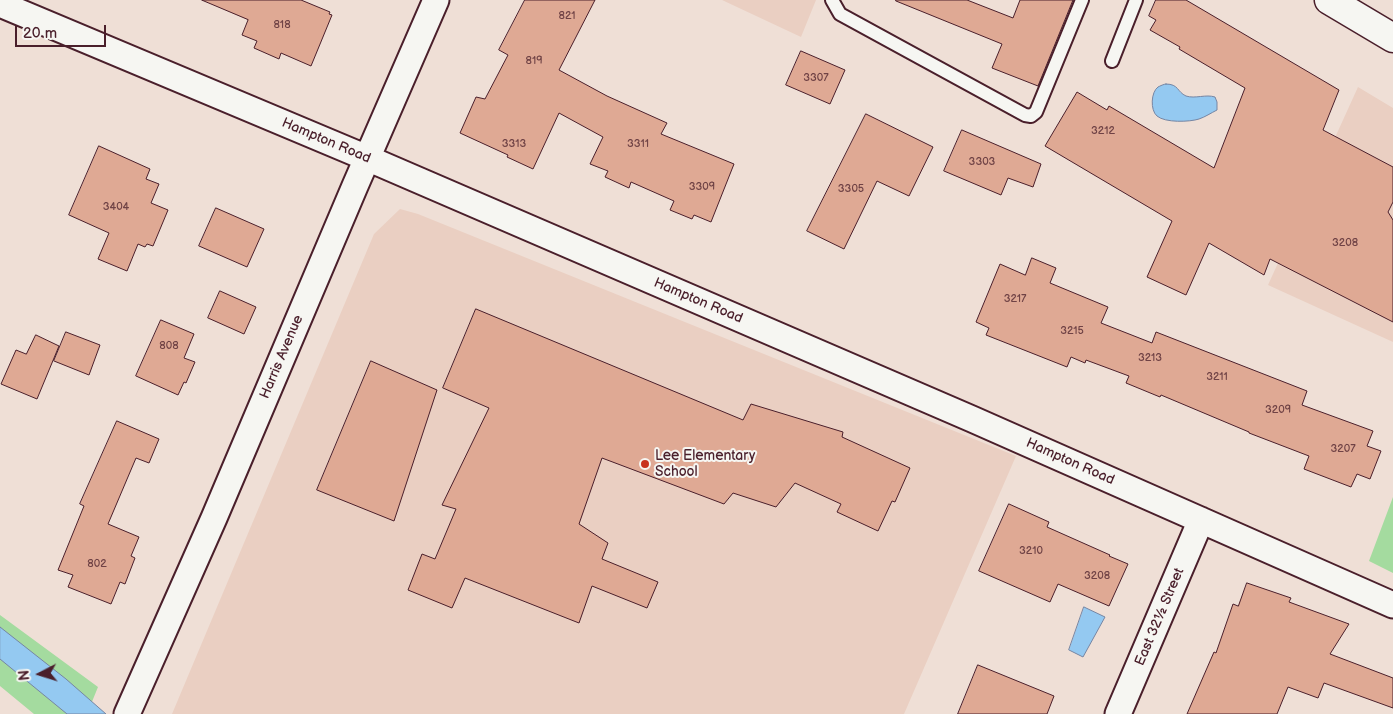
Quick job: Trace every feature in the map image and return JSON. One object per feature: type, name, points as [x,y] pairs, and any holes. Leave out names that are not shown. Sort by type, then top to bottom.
[{"type":"main road","points":[[1330,0],[1393,38]]},
{"type":"street","name":"Harris Avenue","points":[[131,705],[214,518],[436,0]]},
{"type":"street","name":"Hampton Road","points":[[0,4],[367,158],[962,415],[1393,606]]},
{"type":"street","name":"East 32½ Street","points":[[1118,714],[1201,520]]},
{"type":"lane","points":[[832,0],[840,14],[1025,115],[1031,116],[1036,112],[1082,0]]},
{"type":"lane","points":[[1112,61],[1136,0]]},
{"type":"shaded area","points":[[722,0],[816,0],[801,37]]},
{"type":"shaded area","points":[[1358,87],[1393,108],[1393,342],[1268,285]]},
{"type":"shaded area","name":"Lee Elementary School","points":[[400,209],[418,214],[1016,456],[904,714],[172,714],[374,234]]},
{"type":"green space","points":[[1393,497],[1393,573],[1369,561]]},
{"type":"green space","points":[[0,615],[98,687],[87,714],[34,714],[0,686]]},
{"type":"water","points":[[1166,84],[1173,85],[1186,96],[1215,97],[1217,110],[1190,121],[1171,121],[1157,116],[1152,106],[1154,93],[1158,87]]},
{"type":"water","points":[[1084,607],[1105,617],[1083,657],[1069,650]]},
{"type":"water","points":[[0,627],[66,679],[106,714],[67,714],[0,659]]},
{"type":"building","points":[[202,0],[301,0],[330,12],[329,14],[332,15],[311,66],[281,53],[279,59],[254,48],[257,41],[242,35],[248,20]]},
{"type":"building","points":[[525,0],[595,0],[559,70],[607,96],[667,123],[661,134],[734,164],[711,222],[694,215],[692,219],[670,210],[674,201],[631,182],[629,188],[605,177],[608,171],[590,164],[603,137],[559,113],[533,169],[460,133],[476,97],[485,99],[508,55],[499,50]]},
{"type":"building","points":[[896,0],[967,0],[1013,18],[1020,0],[1073,0],[1038,86],[992,68],[1002,44]]},
{"type":"building","points":[[1156,0],[1186,0],[1339,90],[1323,130],[1393,167],[1393,202],[1388,212],[1393,220],[1393,322],[1270,259],[1264,275],[1209,243],[1186,295],[1147,277],[1172,221],[1045,146],[1077,92],[1107,110],[1109,106],[1214,168],[1245,88],[1150,30],[1156,20],[1149,16]]},
{"type":"building","points":[[801,51],[845,70],[830,104],[786,85]]},
{"type":"building","points":[[866,114],[933,147],[909,196],[877,181],[844,249],[807,231]]},
{"type":"building","points":[[962,130],[1041,164],[1033,187],[1008,178],[1001,195],[944,171]]},
{"type":"building","points":[[99,146],[150,169],[146,179],[159,184],[151,203],[168,210],[153,246],[147,244],[145,247],[138,244],[127,271],[98,259],[109,233],[69,215]]},
{"type":"building","points":[[216,208],[264,229],[247,267],[199,246]]},
{"type":"building","points":[[1032,258],[1056,268],[1050,283],[1108,307],[1101,323],[1152,343],[1156,332],[1307,391],[1302,405],[1373,431],[1367,446],[1381,451],[1370,479],[1357,474],[1351,487],[1304,469],[1309,456],[1249,433],[1161,395],[1160,397],[1126,383],[1129,376],[1086,360],[1085,363],[1071,357],[1067,367],[986,335],[989,328],[976,322],[1000,264],[1025,275]]},
{"type":"building","points":[[220,291],[256,307],[244,334],[208,318]]},
{"type":"building","points":[[476,309],[743,420],[751,404],[843,432],[842,437],[910,468],[895,502],[892,501],[878,531],[837,512],[841,504],[795,483],[776,507],[733,493],[724,504],[602,458],[579,524],[608,543],[602,559],[658,582],[647,608],[592,586],[579,623],[465,578],[452,608],[408,590],[422,554],[435,559],[456,509],[442,505],[489,408],[443,388]]},
{"type":"building","points":[[161,320],[194,334],[184,358],[195,362],[186,383],[184,382],[178,395],[136,376]]},
{"type":"building","points":[[66,332],[100,345],[89,375],[54,361]]},
{"type":"building","points":[[36,335],[59,346],[37,399],[1,384],[16,350],[26,354]]},
{"type":"building","points":[[371,361],[437,390],[394,521],[317,490]]},
{"type":"building","points":[[117,421],[159,439],[149,463],[136,458],[108,524],[139,537],[131,556],[135,558],[125,584],[120,582],[111,604],[68,587],[73,575],[58,570],[84,506],[80,504]]},
{"type":"building","points":[[1009,504],[1049,522],[1047,527],[1128,564],[1109,606],[1058,584],[1050,602],[979,571]]},
{"type":"building","points":[[1247,583],[1291,598],[1289,602],[1349,624],[1330,654],[1393,678],[1393,708],[1324,683],[1318,698],[1288,687],[1277,714],[1187,714],[1214,652],[1216,653],[1233,604],[1238,606]]},
{"type":"building","points":[[978,665],[1054,696],[1047,714],[958,714]]},
{"type":"place","name":"Lee Elementary School","points":[[645,464]]}]
